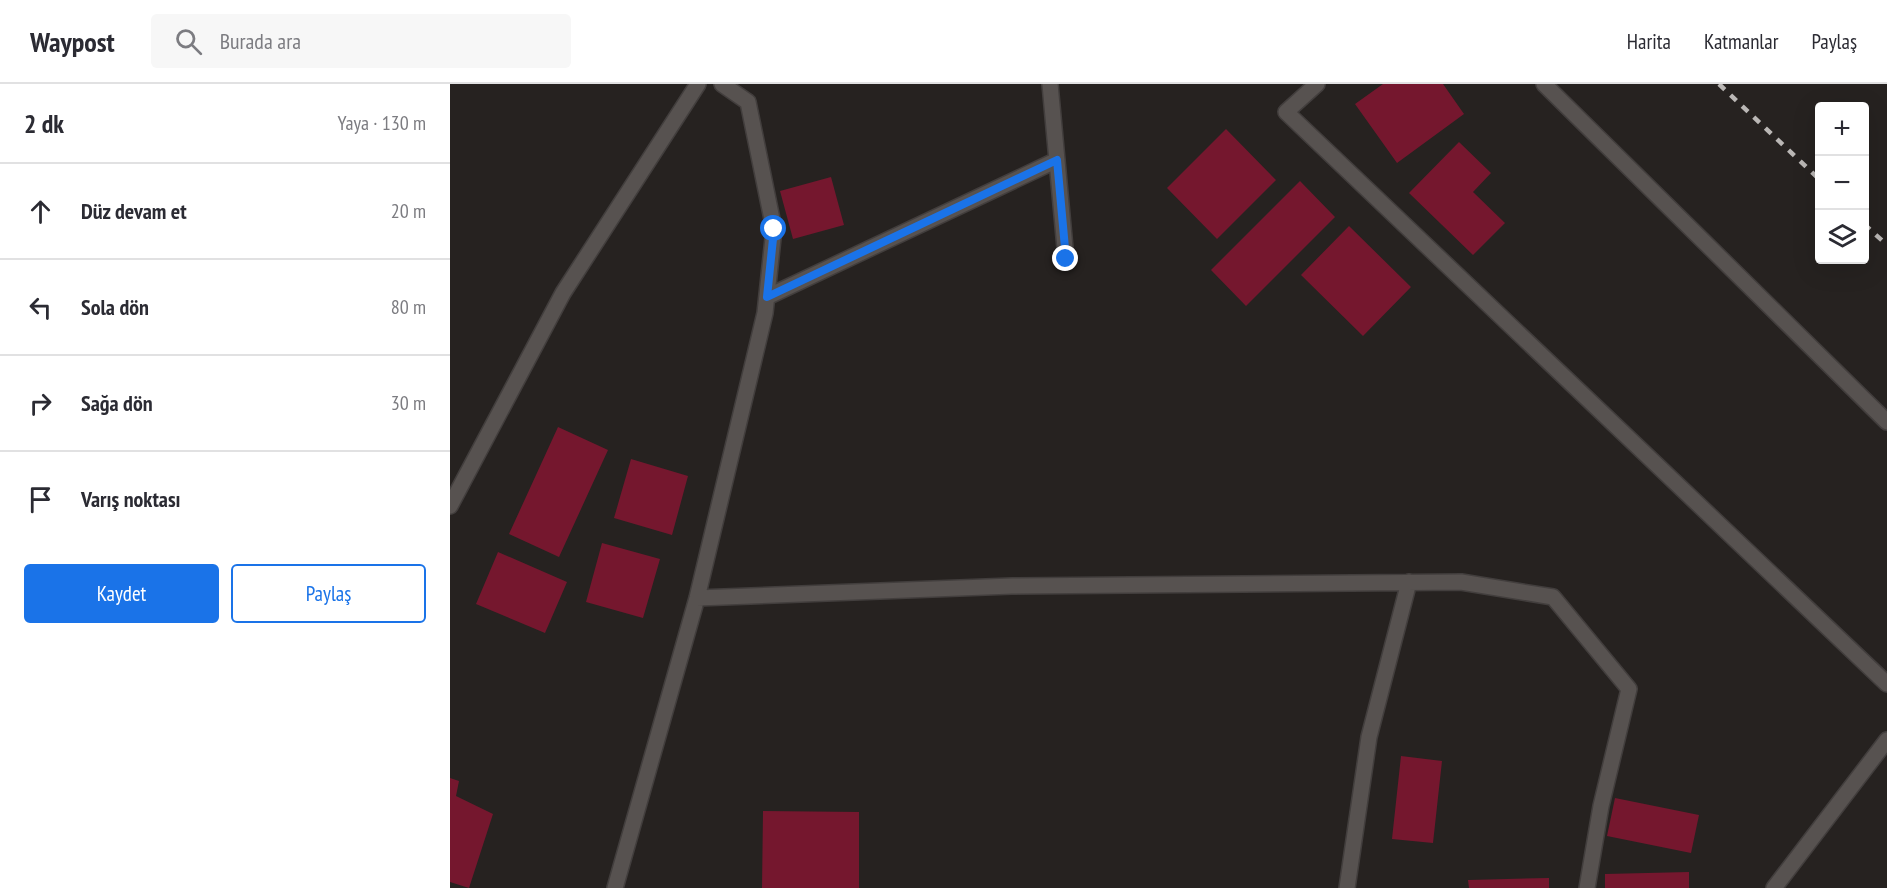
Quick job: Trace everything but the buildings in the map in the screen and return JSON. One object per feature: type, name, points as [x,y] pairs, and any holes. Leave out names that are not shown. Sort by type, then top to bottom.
[{"type":"street","points":[[450,506],[563,293],[698,84]]},
{"type":"street","points":[[615,888],[697,598],[765,313],[774,229],[748,102],[722,84]]},
{"type":"street","points":[[1050,84],[1066,259]]},
{"type":"street","points":[[1317,84],[1286,112],[1887,684]]},
{"type":"street","points":[[1544,84],[1887,422]]},
{"type":"street","points":[[767,297],[1057,160]]},
{"type":"street","points":[[697,598],[1011,586],[1409,582],[1461,582],[1553,597],[1629,689],[1601,806],[1587,888]]},
{"type":"street","points":[[1347,888],[1369,737],[1409,582]]},
{"type":"street","points":[[1774,888],[1887,740]]},
{"type":"railway","points":[[1719,84],[1815,175]]},
{"type":"railway","points":[[1869,229],[1887,245]]},
{"type":"route","points":[[774,229],[767,297],[1057,160],[1066,259]]}]
